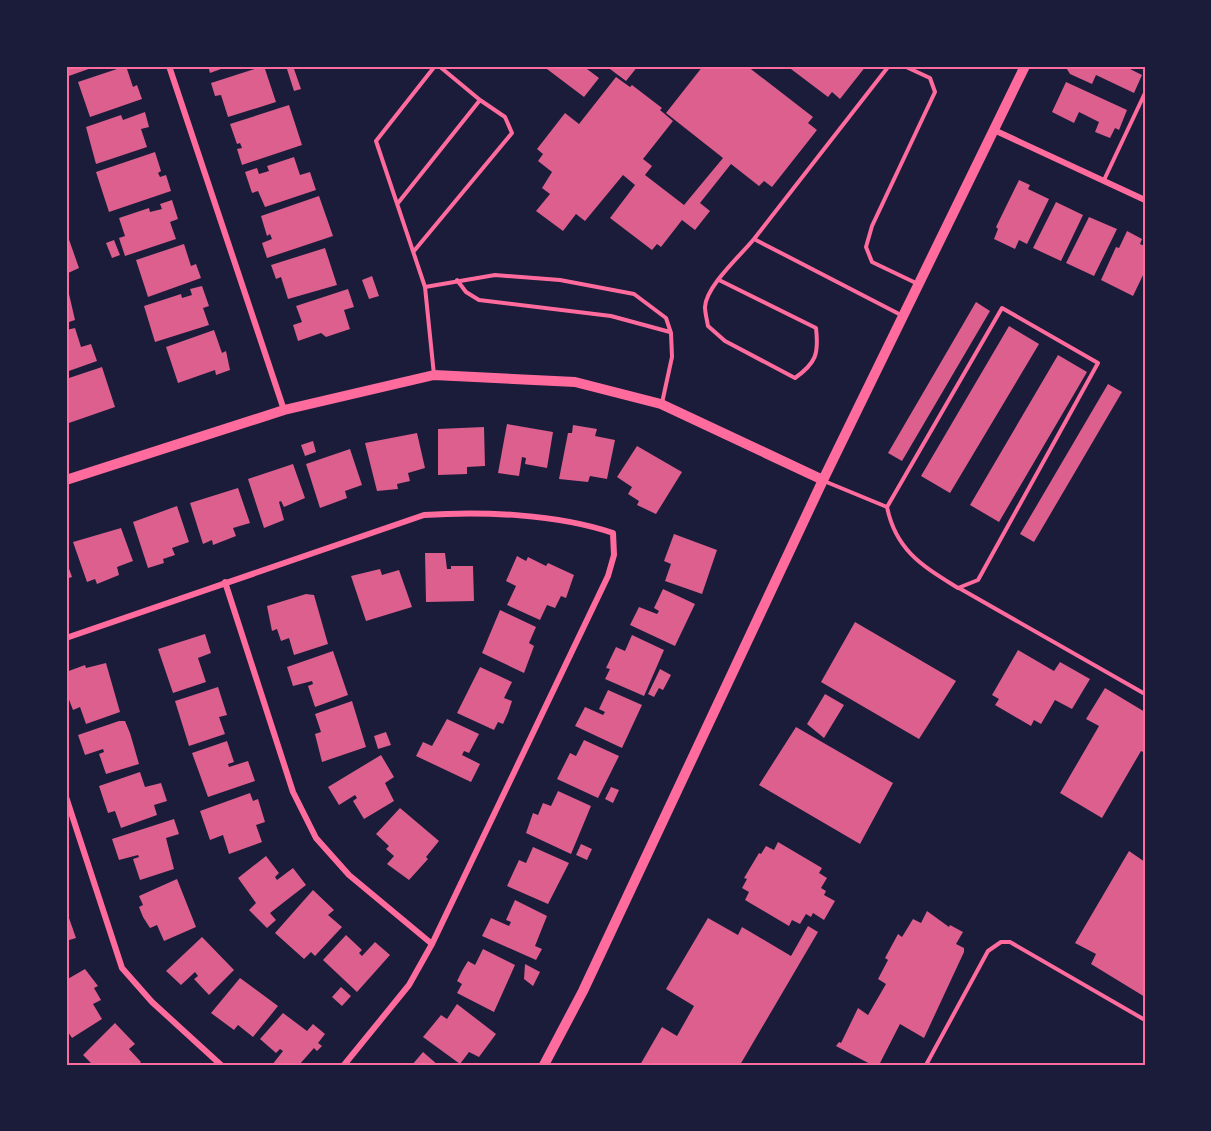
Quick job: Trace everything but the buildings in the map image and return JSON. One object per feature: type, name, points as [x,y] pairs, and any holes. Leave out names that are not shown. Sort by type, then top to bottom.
[{"type":"street","points":[[169,66],[285,410]]},
{"type":"street","points":[[544,1065],[588,981],[823,480],[1025,66]]},
{"type":"street","points":[[994,130],[1145,200]]},
{"type":"street","points":[[66,480],[285,410],[434,375],[575,382],[661,404],[823,480]]},
{"type":"street","points":[[66,638],[424,515],[474,512],[591,526],[613,533],[614,555],[608,576],[432,944],[409,986],[344,1065]]},
{"type":"street","points":[[225,582],[293,792],[316,837],[349,875],[432,944]]},
{"type":"street","points":[[66,797],[122,968],[152,1002],[221,1065]]},
{"type":"lane","points":[[414,251],[512,133],[511,125],[505,117],[437,66],[376,141],[425,287],[434,375]]},
{"type":"lane","points":[[719,280],[816,328],[819,348],[810,367],[795,378],[725,341],[708,326],[705,306],[711,289],[754,239],[888,67],[897,66]]},
{"type":"lane","points":[[904,66],[930,78],[935,92],[872,226],[866,248],[872,262],[919,284]]},
{"type":"lane","points":[[1104,180],[1145,93]]},
{"type":"lane","points":[[398,204],[480,100]]},
{"type":"lane","points":[[754,239],[904,316]]},
{"type":"lane","points":[[425,287],[495,275],[560,280],[634,294],[666,318],[671,333],[672,357],[661,404]]},
{"type":"lane","points":[[457,280],[466,292],[479,300],[611,316],[671,333]]},
{"type":"lane","points":[[958,588],[978,580],[1098,363],[1002,308],[887,507],[892,530],[920,564],[958,588],[1145,694]]},
{"type":"lane","points":[[823,480],[887,507]]},
{"type":"lane","points":[[926,1065],[988,951],[1001,942],[1010,942],[1145,1020]]}]
